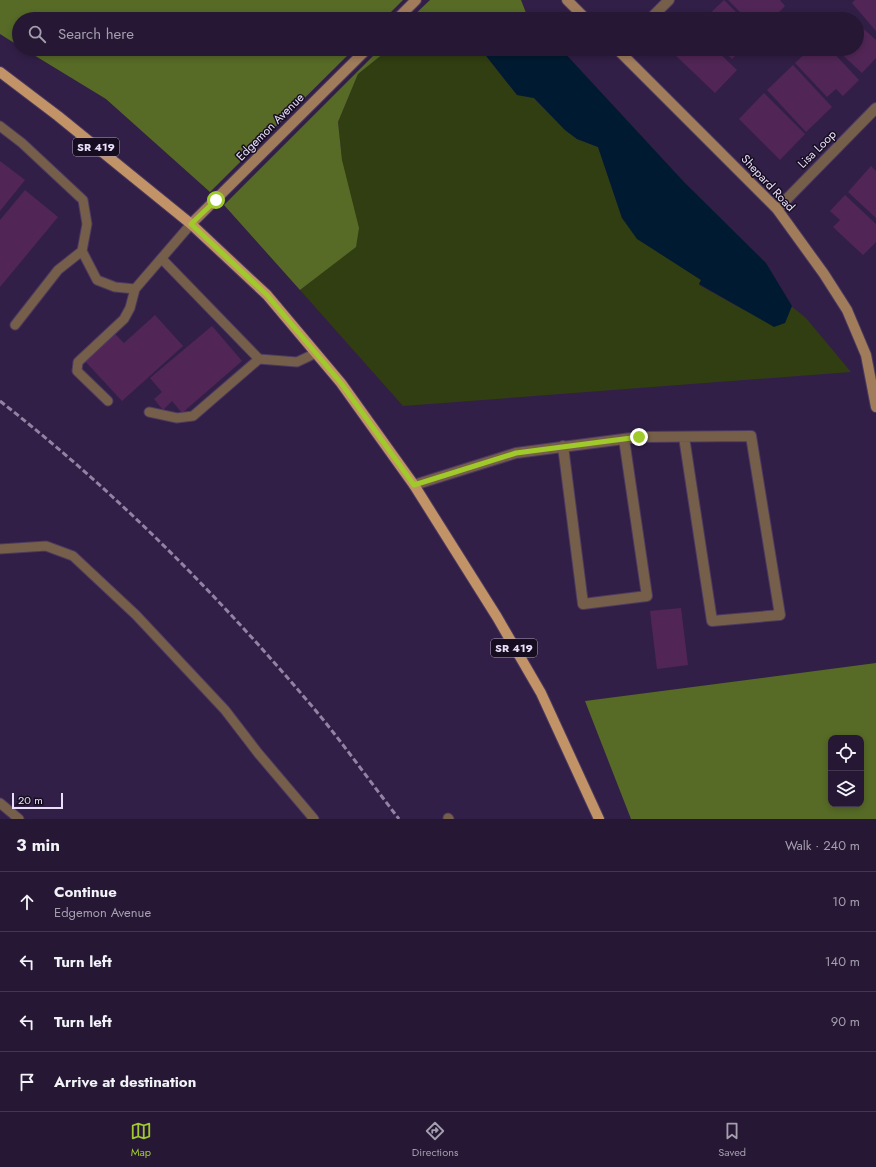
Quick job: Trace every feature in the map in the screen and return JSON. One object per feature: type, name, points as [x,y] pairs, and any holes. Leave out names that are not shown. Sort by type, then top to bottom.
[{"type":"main road","name":"SR 419","points":[[0,72],[58,116],[191,224],[267,295],[341,383],[414,485],[497,617],[541,693],[599,819]]},
{"type":"street","points":[[404,12],[416,0]]},
{"type":"street","points":[[567,0],[579,12]]},
{"type":"street","points":[[657,12],[669,0]]},
{"type":"street","name":"Edgemon Avenue","points":[[191,224],[360,56]]},
{"type":"street","name":"Shepard Road","points":[[625,56],[776,209],[824,274],[848,310],[866,355],[876,407]]},
{"type":"street","name":"Lisa Loop","points":[[776,209],[876,108]]},
{"type":"street","points":[[414,485],[516,453],[564,446],[624,439],[684,437],[751,436],[780,615],[712,621],[684,437]]},
{"type":"street","points":[[564,446],[583,604],[647,596],[624,439]]},
{"type":"lane","points":[[0,126],[22,142],[83,200],[87,224],[82,251],[97,280],[115,288],[136,289]]},
{"type":"lane","points":[[108,401],[77,371],[78,362],[124,319],[130,308],[136,289],[191,224]]},
{"type":"lane","points":[[15,325],[58,270],[82,251]]},
{"type":"lane","points":[[162,259],[259,359],[297,362],[316,353]]},
{"type":"lane","points":[[149,412],[177,418],[193,416],[259,359]]},
{"type":"lane","points":[[0,549],[46,546],[73,556],[136,615],[225,710],[258,754],[314,819]]},
{"type":"lane","points":[[0,803],[19,819]]},
{"type":"green space","points":[[0,0],[403,0],[391,12],[12,12],[12,42],[0,34]]},
{"type":"green space","points":[[430,0],[521,0],[526,12],[417,12]]},
{"type":"green space","points":[[35,56],[347,56],[210,192],[106,99]]},
{"type":"green space","points":[[373,56],[380,56],[358,74],[338,122],[342,160],[359,228],[356,247],[300,290],[224,205]]},
{"type":"green space","points":[[380,56],[486,56],[517,95],[534,98],[565,130],[577,139],[598,147],[622,218],[674,262],[701,280],[699,285],[744,310],[785,323],[791,306],[806,318],[851,372],[403,406],[300,290],[328,268],[342,160],[338,122],[358,74]]},
{"type":"green space","points":[[876,663],[876,819],[631,819],[585,701]]},
{"type":"water","points":[[486,56],[567,56],[684,182],[766,263],[792,306],[785,323],[774,327],[699,284],[701,280],[637,239],[622,218],[598,147],[577,139],[565,130],[534,98],[517,95]]},
{"type":"building","points":[[724,0],[736,12],[711,12]]},
{"type":"building","points":[[728,0],[780,0],[785,6],[779,12],[740,12]]},
{"type":"building","points":[[855,0],[876,0],[876,31],[864,17],[864,12],[860,12],[852,3]]},
{"type":"building","points":[[864,29],[876,40],[876,58],[862,73],[844,56],[864,56]]},
{"type":"building","points":[[676,56],[722,56],[737,70],[715,93]]},
{"type":"building","points":[[802,56],[837,56],[859,80],[843,96],[836,89],[827,97],[795,63]]},
{"type":"building","points":[[793,65],[832,107],[806,132],[767,90]]},
{"type":"building","points":[[764,93],[805,134],[780,160],[739,119]]},
{"type":"building","points":[[0,161],[25,180],[0,211]]},
{"type":"building","points":[[871,166],[876,171],[876,218],[848,192]]},
{"type":"building","points":[[25,190],[58,217],[0,287],[0,220]]},
{"type":"building","points":[[845,195],[876,224],[876,242],[863,255],[833,227],[840,220],[830,211]]},
{"type":"building","points":[[155,315],[183,346],[122,401],[84,360],[114,333],[124,343]]},
{"type":"building","points":[[212,326],[242,361],[182,413],[172,401],[163,410],[154,399],[162,392],[150,378]]},
{"type":"building","points":[[681,608],[688,665],[657,669],[650,611]]},
{"type":"railway","points":[[0,401],[82,469],[121,505],[160,542],[234,618],[317,712],[399,819]]},
{"type":"route","points":[[216,200],[191,224],[267,295],[341,383],[414,485],[516,453],[639,437]]}]
